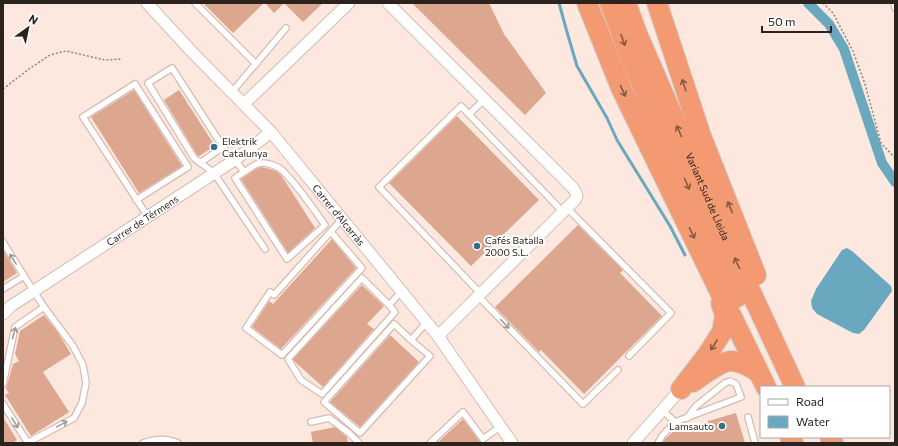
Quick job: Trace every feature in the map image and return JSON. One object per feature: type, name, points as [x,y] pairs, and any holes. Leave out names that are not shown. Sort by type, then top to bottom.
[{"type":"highway","points":[[587,3],[622,88],[762,379]]},
{"type":"highway","name":"Variant Sud de Lleida","points":[[610,3],[632,62],[777,386]]},
{"type":"highway","name":"Variant Sud de Lleida","points":[[626,3],[638,36],[726,238],[795,386]]},
{"type":"highway","points":[[657,3],[702,136],[800,386]]},
{"type":"highway","points":[[681,389],[708,354],[722,332],[725,315],[709,269]]},
{"type":"highway","points":[[790,359],[804,386]]},
{"type":"highway","points":[[681,389],[715,367],[731,361],[748,366],[762,379]]},
{"type":"street","name":"Carrer d'Alcarràs","points":[[147,3],[271,132],[438,336],[512,443]]},
{"type":"street","points":[[244,104],[349,3]]},
{"type":"street","points":[[388,3],[573,188],[577,198],[438,336]]},
{"type":"street","name":"Carrer de Térmens","points":[[6,310],[234,161],[271,132]]},
{"type":"street","points":[[633,443],[681,389]]},
{"type":"lane","points":[[195,3],[256,64]]},
{"type":"lane","points":[[894,3],[895,8]]},
{"type":"lane","points":[[232,92],[286,28]]},
{"type":"lane","points":[[244,172],[222,147],[172,68],[148,83],[194,158],[214,174],[264,249]]},
{"type":"lane","points":[[136,200],[188,167],[135,84],[83,117],[136,200],[148,217]]},
{"type":"lane","points":[[469,114],[485,99]]},
{"type":"lane","points":[[618,370],[583,404],[379,187],[461,106],[671,313],[629,356]]},
{"type":"lane","points":[[200,163],[222,147]]},
{"type":"lane","points":[[262,163],[282,170],[299,189],[325,225],[287,259],[235,178],[244,172],[257,164],[262,163]]},
{"type":"lane","points":[[331,232],[362,268],[282,355],[246,328],[270,292],[274,295],[342,219]]},
{"type":"lane","points":[[3,242],[44,307],[73,346],[84,365],[86,383],[82,403],[74,418],[28,443],[3,404]]},
{"type":"lane","points":[[3,289],[24,276]]},
{"type":"lane","points":[[362,278],[389,305],[395,312],[322,394],[301,380],[288,359],[362,278]]},
{"type":"lane","points":[[389,305],[402,291]]},
{"type":"lane","points":[[3,384],[15,327],[44,307]]},
{"type":"lane","points":[[412,340],[426,322]]},
{"type":"lane","points":[[394,324],[412,340],[430,356],[360,433],[324,402],[394,324]]},
{"type":"lane","points":[[658,443],[662,436],[675,422],[687,418],[741,397],[736,384],[730,381],[725,383],[696,406],[687,418]]},
{"type":"lane","points":[[662,410],[675,422]]},
{"type":"lane","points":[[430,443],[463,412],[482,439],[501,426]]},
{"type":"lane","points":[[748,417],[755,443]]},
{"type":"lane","points":[[311,422],[329,418],[349,433],[359,443]]},
{"type":"lane","points":[[143,443],[151,440],[172,440],[178,443]]},
{"type":"path","points":[[824,3],[833,13],[853,51],[865,84],[881,143],[895,158]]},
{"type":"path","points":[[3,89],[50,55],[66,52],[105,60],[122,59]]},
{"type":"water","points":[[847,248],[891,286],[892,291],[864,330],[859,334],[853,333],[817,314],[812,308],[811,301],[816,289],[842,250]]},
{"type":"building","points":[[203,3],[264,3],[233,33]]},
{"type":"building","points":[[265,3],[284,3],[274,13]]},
{"type":"building","points":[[284,3],[323,3],[303,22]]},
{"type":"building","points":[[412,3],[489,3],[504,34],[546,93],[525,115]]},
{"type":"building","points":[[134,90],[182,166],[139,193],[91,117]]},
{"type":"building","points":[[179,90],[215,146],[199,156],[164,100]]},
{"type":"building","points":[[457,116],[539,200],[471,266],[389,183]]},
{"type":"building","points":[[261,167],[276,171],[281,175],[315,228],[288,253],[241,179]]},
{"type":"building","points":[[578,225],[623,270],[620,273],[662,316],[584,394],[541,350],[539,352],[495,307]]},
{"type":"building","points":[[332,239],[356,268],[281,349],[252,327],[269,301],[273,304]]},
{"type":"building","points":[[3,250],[17,273],[3,282]]},
{"type":"building","points":[[362,285],[384,306],[367,324],[374,329],[323,387],[293,359]]},
{"type":"building","points":[[44,315],[57,331],[71,354],[43,372],[69,412],[31,436],[5,395],[9,393],[6,389],[13,364],[19,361],[15,354],[20,331]]},
{"type":"building","points":[[390,335],[419,362],[360,427],[330,402]]},
{"type":"building","points":[[736,413],[745,443],[663,443],[665,439],[674,431]]},
{"type":"building","points":[[3,417],[17,440],[13,443],[3,443]]},
{"type":"building","points":[[463,419],[481,443],[437,443]]},
{"type":"building","points":[[335,427],[347,437],[348,443],[313,443],[311,432]]},
{"type":"waterway","points":[[559,3],[577,66],[607,118],[617,140],[670,226],[685,255]]},
{"type":"waterway","points":[[808,3],[829,24],[844,49],[882,163],[895,182]]},
{"type":"place","name":"Elektrik Catalunya","points":[[214,147]]},
{"type":"place","name":"Cafés Batalla 2000 S.L.","points":[[477,246]]},
{"type":"place","name":"Lamsauto","points":[[722,426]]}]
